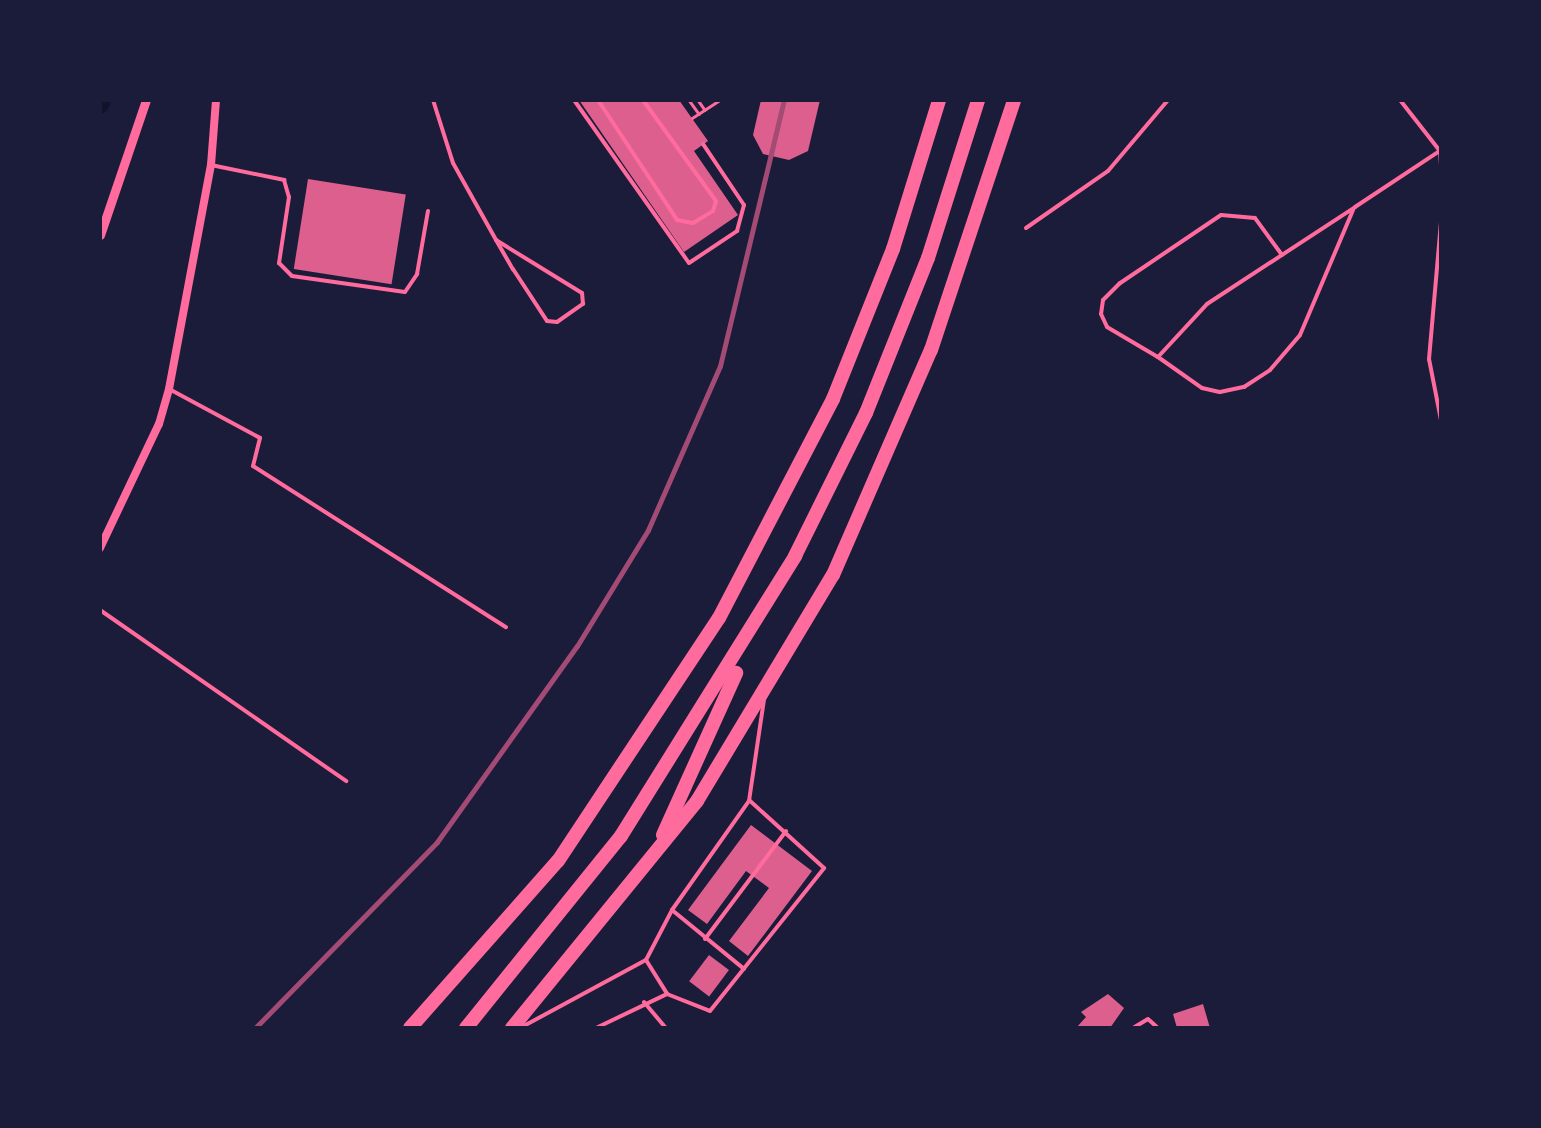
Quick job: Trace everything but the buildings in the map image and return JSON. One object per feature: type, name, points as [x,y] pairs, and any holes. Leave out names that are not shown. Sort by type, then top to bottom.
[{"type":"highway","points":[[410,1028],[558,860],[720,618],[833,399],[930,134],[937,100]]},
{"type":"highway","points":[[649,863],[752,635],[866,413],[928,258],[978,100]]},
{"type":"highway","points":[[512,1028],[649,863],[764,696],[833,575],[900,422],[960,270],[1014,100]]},
{"type":"highway","points":[[466,1028],[621,836],[752,635]]},
{"type":"street","points":[[100,235],[146,100]]},
{"type":"street","points":[[100,548],[159,424],[169,388],[211,165],[216,100]]},
{"type":"lane","points":[[433,100],[444,145],[496,240],[548,321],[557,322],[583,304],[582,293],[496,240]]},
{"type":"lane","points":[[574,100],[689,263],[737,231],[744,205],[703,144]]},
{"type":"lane","points":[[598,100],[677,220],[693,224],[713,211],[716,201],[643,100]]},
{"type":"lane","points":[[1026,228],[1108,170],[1168,100]]},
{"type":"lane","points":[[1400,100],[1440,150],[1441,166]]},
{"type":"lane","points":[[1158,356],[1207,304],[1440,150]]},
{"type":"lane","points":[[211,165],[284,180],[289,197],[280,262],[292,276],[404,292],[418,274],[428,211]]},
{"type":"lane","points":[[1282,255],[1254,218],[1221,214],[1120,283],[1102,300],[1107,327],[1158,356],[1202,388],[1220,392],[1244,388],[1270,370],[1300,336],[1355,207]]},
{"type":"lane","points":[[1441,222],[1429,359],[1441,420]]},
{"type":"lane","points":[[169,388],[260,438],[253,466],[506,627]]},
{"type":"lane","points":[[100,610],[346,781]]},
{"type":"lane","points":[[520,1028],[646,960],[672,910],[749,800],[764,696]]},
{"type":"lane","points":[[646,960],[667,994],[710,1011],[824,868],[749,800]]},
{"type":"lane","points":[[706,938],[786,831]]},
{"type":"lane","points":[[672,910],[744,969]]},
{"type":"lane","points":[[596,1028],[667,994]]},
{"type":"lane","points":[[644,1002],[666,1028]]},
{"type":"lane","points":[[1133,1028],[1148,1019],[1158,1028]]},
{"type":"path","points":[[690,100],[699,114]]},
{"type":"path","points":[[698,100],[705,110]]},
{"type":"path","points":[[692,118],[720,100]]},
{"type":"waterway","points":[[100,105],[102,100]]},
{"type":"railway","points":[[255,1028],[437,842],[577,646],[648,530],[720,366],[784,100]]}]
